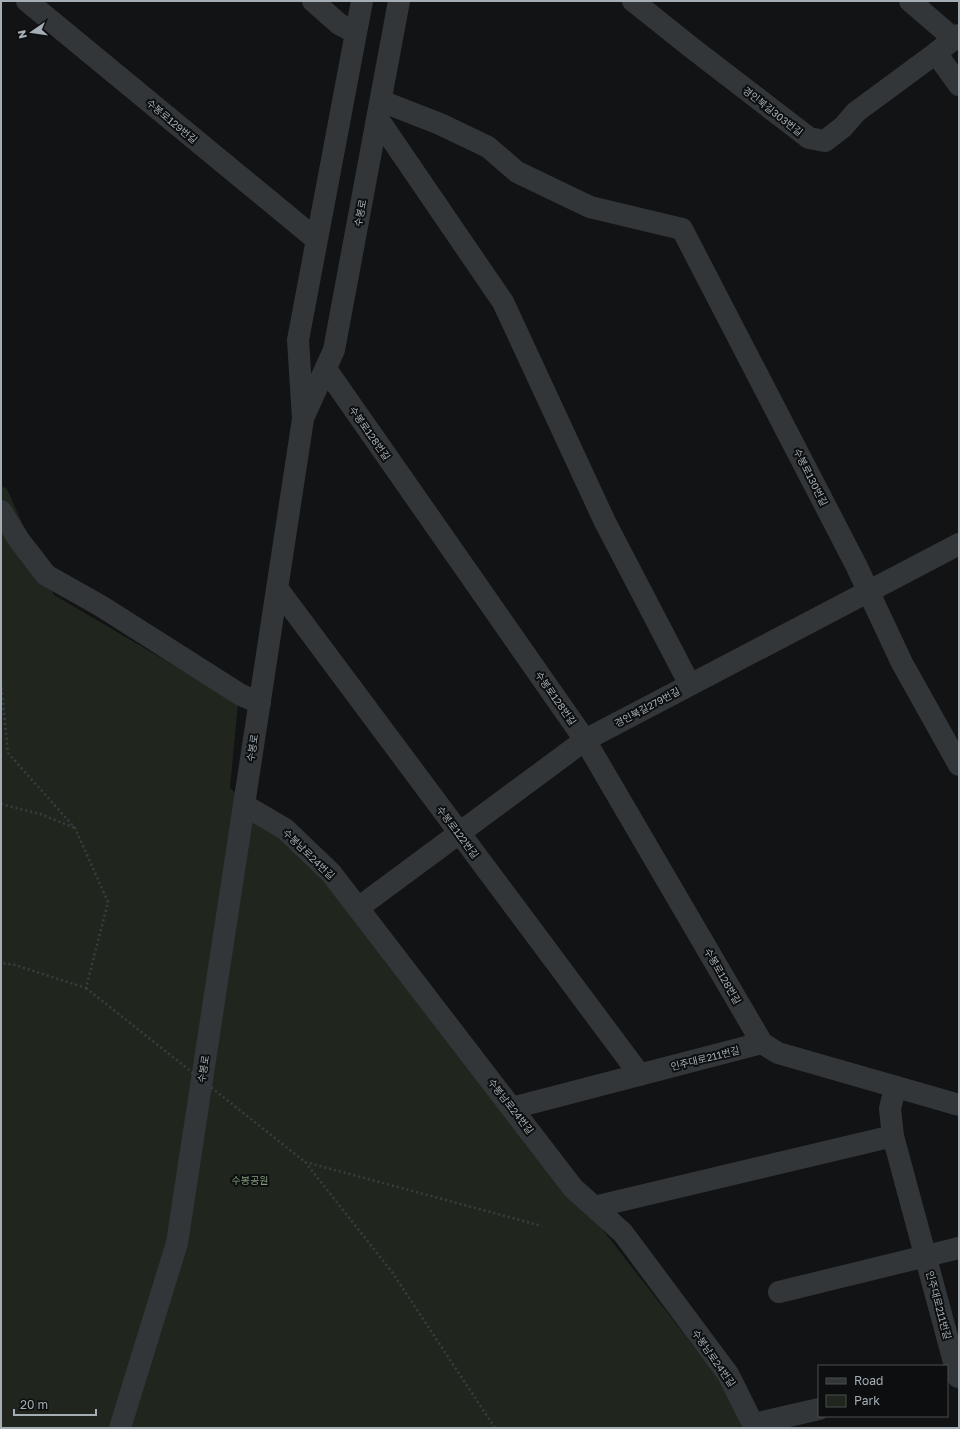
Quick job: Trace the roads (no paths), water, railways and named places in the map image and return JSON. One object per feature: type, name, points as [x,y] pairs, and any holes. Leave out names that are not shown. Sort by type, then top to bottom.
[{"type":"street","name":"수봉로129번길","points":[[27,1],[317,240]]},
{"type":"street","points":[[313,1],[339,24],[356,32]]},
{"type":"street","name":"수봉로","points":[[120,1428],[177,1243],[303,419],[298,340],[362,1]]},
{"type":"street","name":"수봉로","points":[[303,419],[334,350],[399,1]]},
{"type":"street","name":"경인북길303번길","points":[[633,1],[809,138],[825,141],[844,127],[856,112],[956,37],[910,1]]},
{"type":"street","points":[[936,53],[959,85]]},
{"type":"street","points":[[379,110],[503,302],[605,522],[690,685]]},
{"type":"street","name":"수봉로130번길","points":[[379,110],[440,124],[488,147],[517,172],[590,207],[639,218],[682,230],[856,565],[902,663],[959,765]]},
{"type":"street","name":"수봉로128번길","points":[[326,369],[585,740],[762,1043]]},
{"type":"street","points":[[1,511],[19,540],[46,575],[101,606],[241,695],[260,703]]},
{"type":"street","name":"경인북길279번길","points":[[358,908],[585,740],[959,544]]},
{"type":"street","name":"수봉로122번길","points":[[277,588],[640,1075]]},
{"type":"street","name":"수봉남로24번길","points":[[244,805],[285,829],[331,873],[573,1188],[623,1233],[723,1368],[755,1426]]},
{"type":"street","points":[[762,1043],[778,1053],[959,1105]]},
{"type":"street","name":"인주대로211번길","points":[[512,1108],[762,1043]]},
{"type":"street","name":"인주대로211번길","points":[[895,1087],[890,1109],[893,1136],[926,1256],[955,1377]]},
{"type":"street","points":[[594,1207],[893,1136]]},
{"type":"street","points":[[779,1292],[959,1248]]},
{"type":"street","points":[[755,1426],[818,1409]]},
{"type":"park label","name":"수봉공원","points":[[250,1180]]}]
